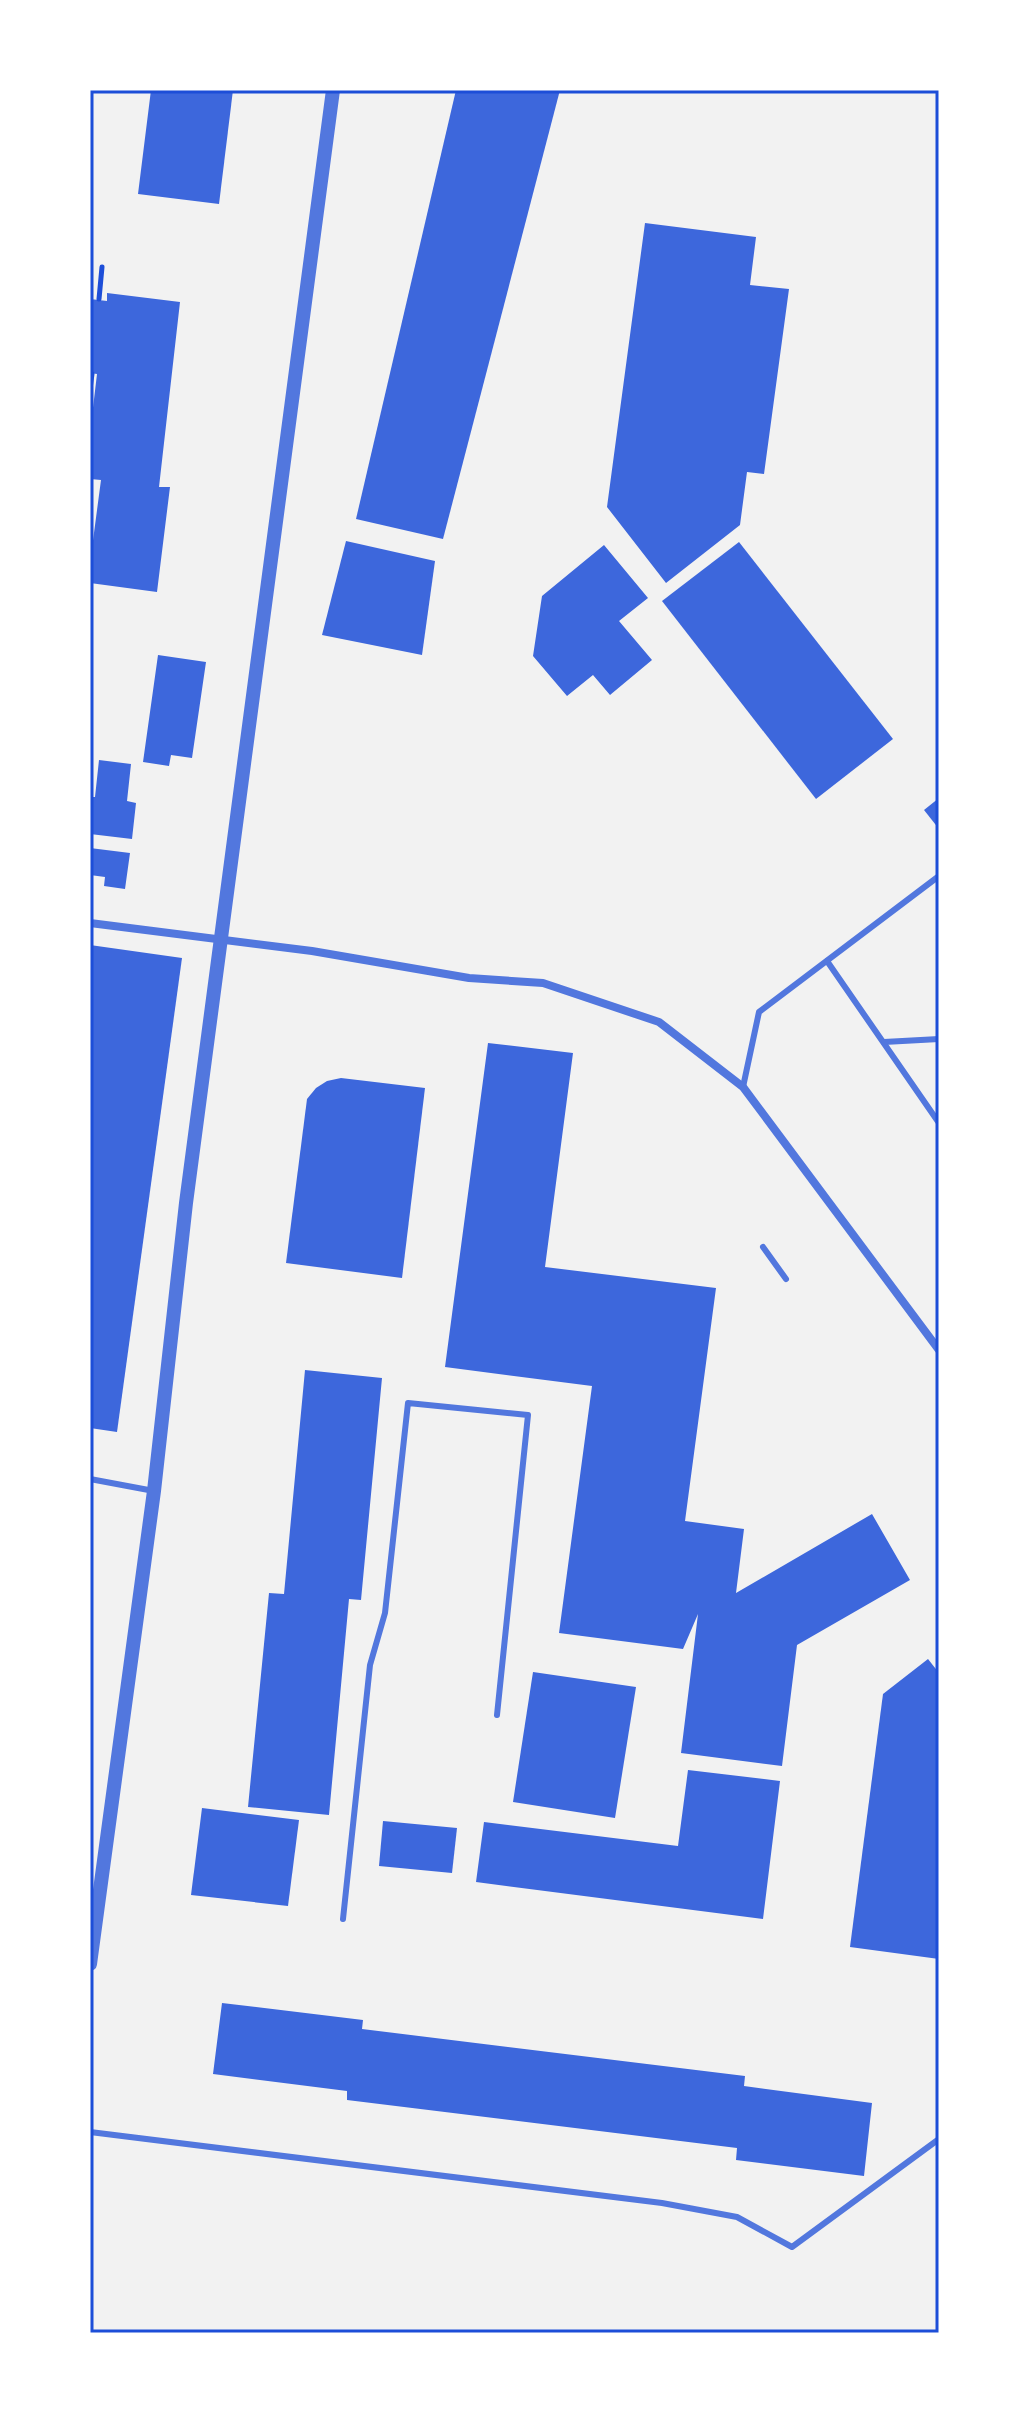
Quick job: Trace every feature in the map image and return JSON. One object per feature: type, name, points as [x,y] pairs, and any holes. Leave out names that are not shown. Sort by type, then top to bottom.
[{"type":"street","points":[[90,1964],[92,1931],[154,1491],[186,1203],[333,90]]},
{"type":"street","points":[[90,923],[312,951],[469,978],[543,983],[659,1022],[743,1087],[939,1350]]},
{"type":"lane","points":[[743,1087],[759,1012],[939,876]]},
{"type":"lane","points":[[827,961],[939,1123]]},
{"type":"lane","points":[[884,1042],[939,1039]]},
{"type":"lane","points":[[763,1247],[786,1279]]},
{"type":"lane","points":[[343,1919],[370,1665],[385,1613],[408,1403],[528,1415],[497,1715]]},
{"type":"lane","points":[[90,1479],[154,1491]]},
{"type":"lane","points":[[90,2132],[662,2203],[737,2217],[792,2247],[939,2139]]},
{"type":"path","points":[[99,299],[102,267]]},
{"type":"path","points":[[90,389],[92,374]]},
{"type":"building","points":[[151,90],[233,90],[219,204],[138,194]]},
{"type":"building","points":[[456,90],[560,90],[443,539],[356,519]]},
{"type":"building","points":[[645,223],[756,237],[750,285],[789,289],[764,474],[747,472],[740,525],[666,583],[607,507]]},
{"type":"building","points":[[107,293],[180,302],[159,487],[170,487],[157,592],[90,583],[101,480],[90,479],[90,433],[97,374],[90,373],[90,299],[107,301]]},
{"type":"building","points":[[346,541],[435,561],[422,655],[322,635]]},
{"type":"building","points":[[739,542],[893,739],[816,799],[662,601]]},
{"type":"building","points":[[604,545],[648,598],[619,621],[652,660],[610,695],[593,675],[567,696],[533,656],[542,596]]},
{"type":"building","points":[[158,655],[206,662],[192,758],[171,755],[169,766],[143,762]]},
{"type":"building","points":[[99,760],[131,764],[127,801],[136,803],[132,839],[90,834],[90,797],[95,797]]},
{"type":"building","points":[[939,798],[939,829],[924,810]]},
{"type":"building","points":[[90,848],[130,853],[125,889],[104,886],[105,877],[90,875]]},
{"type":"building","points":[[90,945],[182,958],[117,1432],[90,1428]]},
{"type":"building","points":[[488,1043],[573,1053],[545,1267],[716,1288],[685,1521],[744,1529],[736,1593],[872,1514],[910,1580],[797,1645],[782,1766],[681,1753],[698,1614],[683,1649],[559,1633],[592,1386],[445,1367]]},
{"type":"building","points":[[341,1078],[425,1088],[402,1278],[286,1263],[307,1099],[327,1081]]},
{"type":"building","points":[[305,1370],[382,1378],[361,1600],[349,1599],[329,1815],[248,1807],[269,1593],[284,1594]]},
{"type":"building","points":[[928,1659],[939,1673],[939,1959],[850,1947],[883,1694]]},
{"type":"building","points":[[533,1672],[636,1687],[615,1818],[513,1802]]},
{"type":"building","points":[[688,1770],[780,1781],[763,1919],[476,1882],[484,1822],[678,1846]]},
{"type":"building","points":[[202,1808],[299,1820],[288,1906],[191,1895]]},
{"type":"building","points":[[383,1821],[457,1828],[452,1873],[379,1866]]},
{"type":"building","points":[[222,2003],[363,2020],[362,2029],[745,2076],[744,2086],[872,2103],[864,2176],[736,2160],[737,2148],[347,2100],[347,2091],[213,2074]]}]
